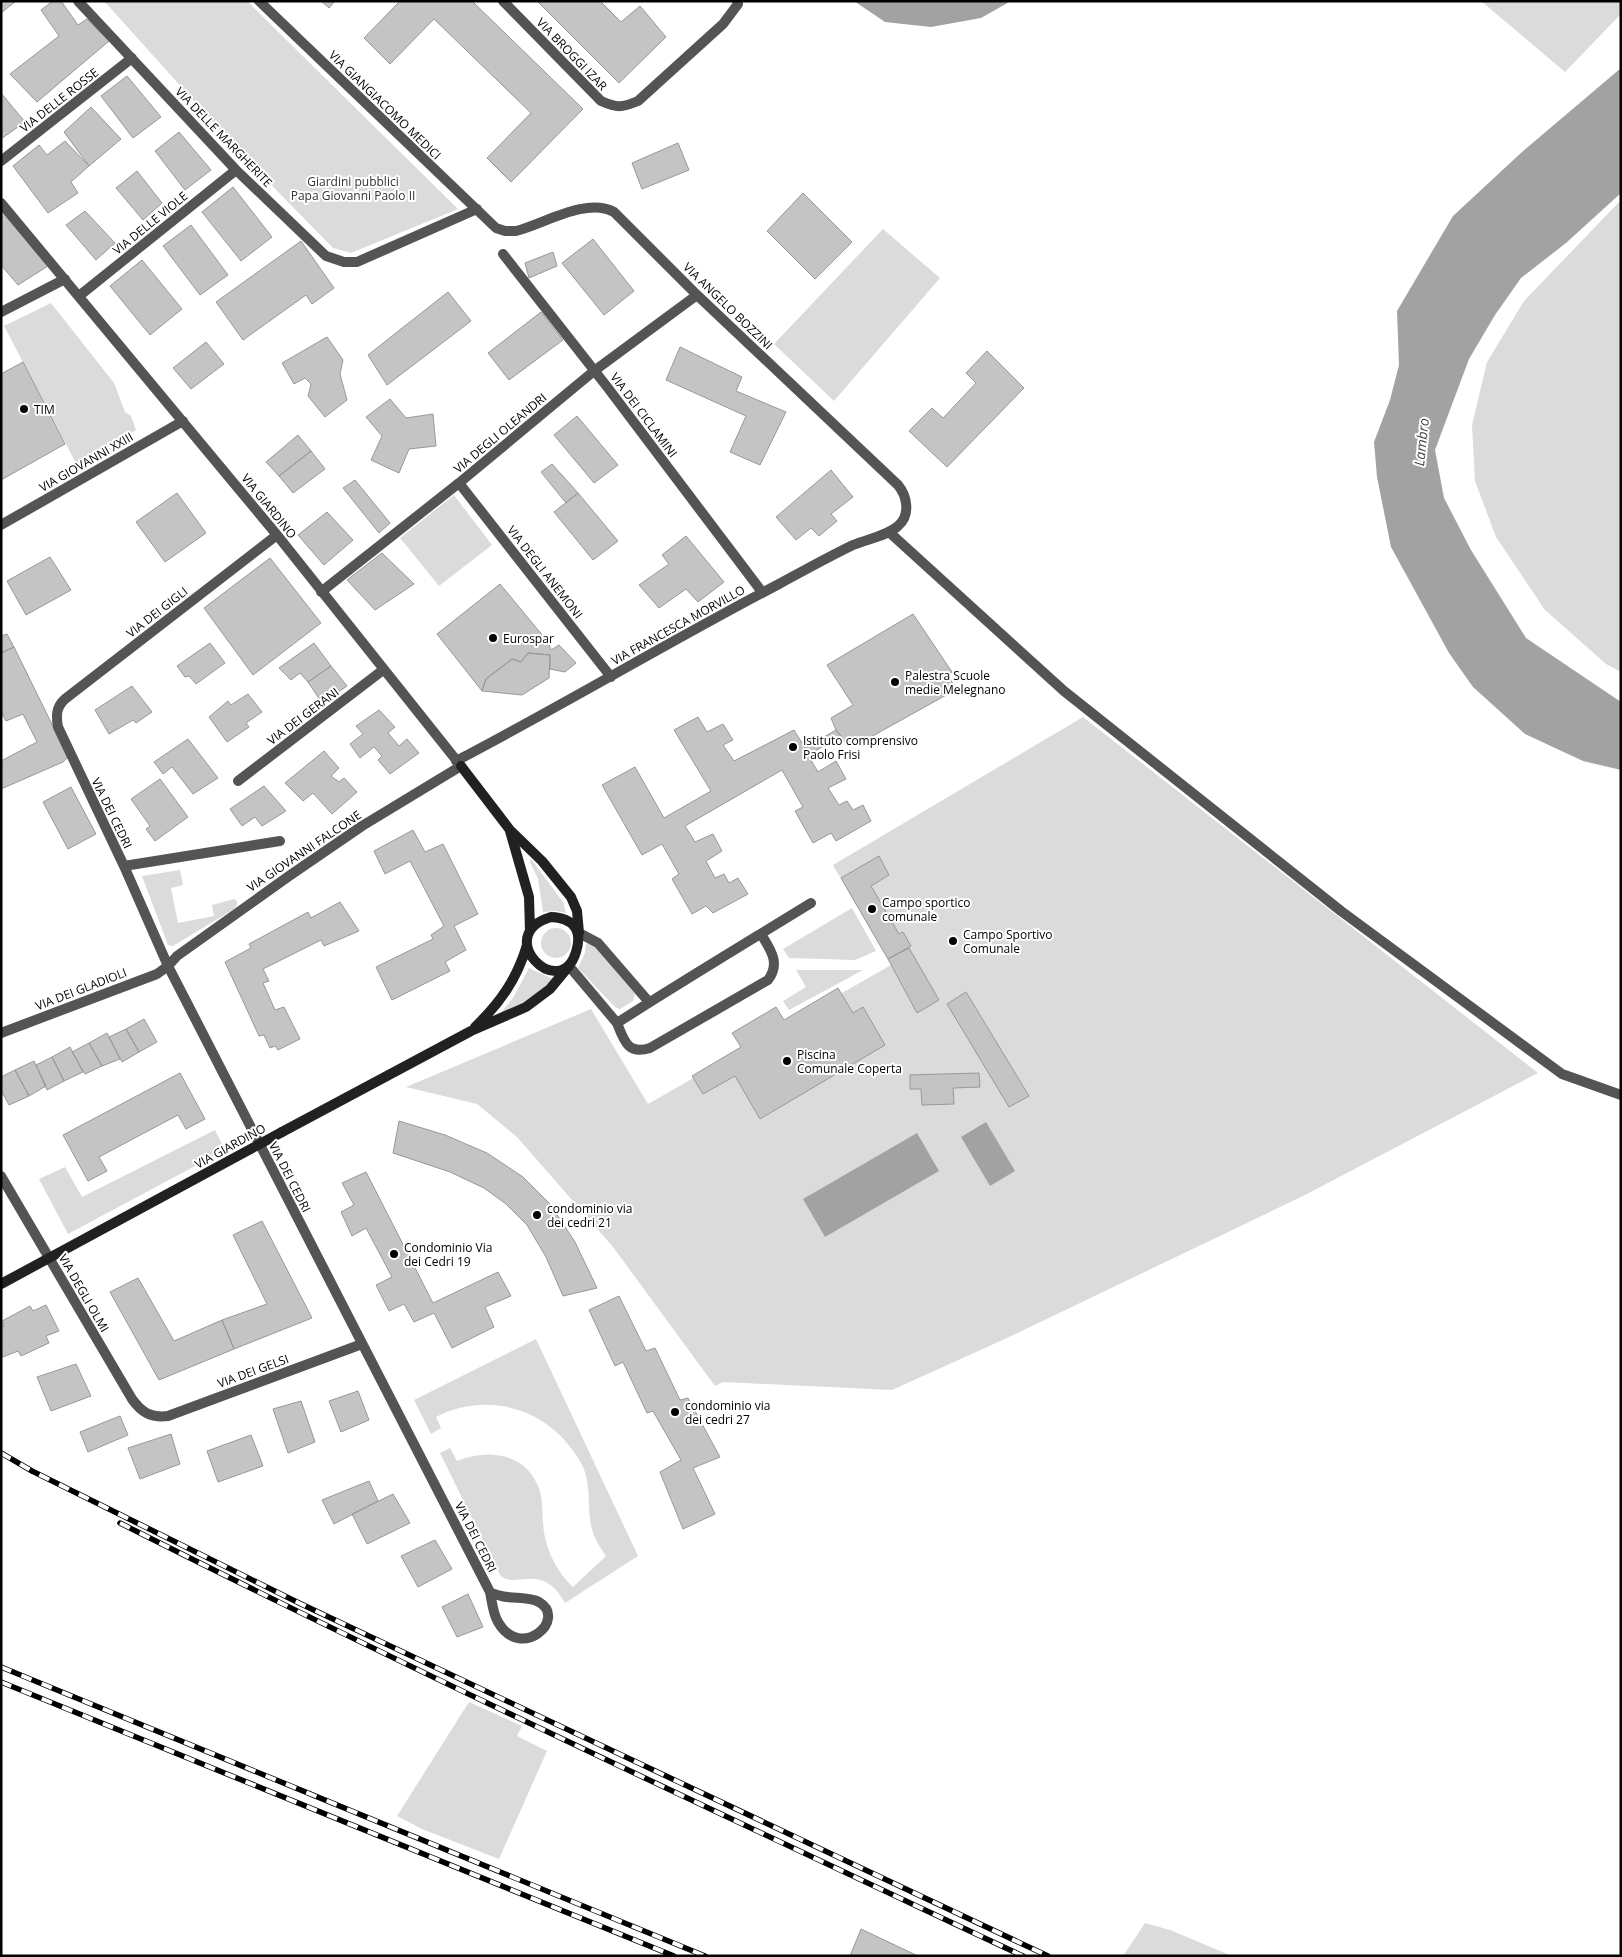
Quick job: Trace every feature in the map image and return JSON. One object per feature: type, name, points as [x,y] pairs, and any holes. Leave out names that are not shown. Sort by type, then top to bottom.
[{"type":"street","name":"VIA DELLE MARGHERITE","points":[[78,1],[236,170],[322,254],[344,262],[360,261],[476,209]]},
{"type":"street","name":"VIA GIANGIACOMO MEDICI","points":[[260,1],[494,226]]},
{"type":"street","name":"VIA BROGGI IZAR","points":[[503,1],[601,101],[623,108],[638,101],[723,24],[738,4],[738,1]]},
{"type":"street","name":"VIA DELLE ROSSE","points":[[1,161],[132,58]]},
{"type":"street","name":"VIA DELLE VIOLE","points":[[79,296],[236,170]]},
{"type":"street","name":"VIA GIARDINO","points":[[1,203],[277,535],[510,830],[542,861],[571,897],[577,911],[579,933],[577,952],[569,966],[550,989],[534,1002],[508,1016],[471,1031],[1,1284]]},
{"type":"street","name":"VIA ANGELO BOZZINI","points":[[494,226],[505,231],[516,231],[582,209],[610,210],[898,485],[904,494],[906,509]]},
{"type":"street","name":"VIA DEI CICLAMINI","points":[[503,254],[762,592]]},
{"type":"street","points":[[1,312],[65,279]]},
{"type":"street","name":"VIA DEGLI OLEANDRI","points":[[322,592],[459,483],[594,371],[697,295]]},
{"type":"street","name":"VIA GIOVANNI XXIII","points":[[1,525],[183,421]]},
{"type":"street","name":"VIA DEGLI ANEMONI","points":[[459,483],[611,676]]},
{"type":"street","name":"VIA FRANCESCA MORVILLO","points":[[458,764],[762,592],[847,548],[889,532],[901,523],[906,509]]},
{"type":"street","points":[[889,532],[1064,691],[1341,911],[1562,1074],[1621,1095]]},
{"type":"street","name":"VIA DEI GIGLI","points":[[56,713],[61,702],[277,535]]},
{"type":"street","name":"VIA DEI GERANI","points":[[238,781],[384,670]]},
{"type":"street","name":"VIA DEI CEDRI","points":[[56,713],[59,731],[124,866],[168,966],[490,1592],[498,1622],[506,1632],[516,1637],[529,1639],[539,1634],[545,1627],[547,1617],[545,1608],[539,1602],[503,1598],[490,1592]]},
{"type":"street","name":"VIA GIOVANNI FALCONE","points":[[168,966],[177,956],[289,876],[458,764]]},
{"type":"street","name":"VIA GIARDINO","points":[[471,1031],[495,1006],[511,985],[522,962],[531,926],[529,897],[510,830]]},
{"type":"street","points":[[124,866],[280,841]]},
{"type":"street","points":[[617,1023],[811,903]]},
{"type":"street","name":"VIA GIARDINO","points":[[569,966],[553,971],[537,965],[528,951],[528,940],[536,925],[551,917],[567,921],[579,933]]},
{"type":"street","points":[[579,933],[598,943],[650,1002]]},
{"type":"street","points":[[569,966],[617,1023],[628,1046],[638,1050],[650,1048],[763,983],[772,975],[775,964],[761,934]]},
{"type":"street","name":"VIA DEI GLADIOLI","points":[[1,1033],[157,974],[168,966]]},
{"type":"street","name":"VIA DEGLI OLMI","points":[[1,1176],[132,1399],[143,1413],[152,1417]]},
{"type":"street","name":"VIA DEI GELSI","points":[[152,1417],[168,1416],[362,1344]]},
{"type":"green space","name":"Giardini pubblici Papa Giovanni Paolo II","points":[[104,1],[247,1],[458,209],[351,253],[333,248],[248,161]]},
{"type":"green space","points":[[1481,1],[1621,1],[1621,14],[1565,72]]},
{"type":"green space","points":[[1621,200],[1621,672],[1606,664],[1545,610],[1496,537],[1475,481],[1472,425],[1487,362],[1524,301]]},
{"type":"green space","points":[[883,229],[940,278],[834,401],[774,344]]},
{"type":"green space","points":[[51,303],[114,383],[125,412],[131,416],[136,430],[77,465],[4,326]]},
{"type":"green space","points":[[454,495],[492,545],[439,586],[400,538]]},
{"type":"green space","points":[[1083,717],[1538,1073],[1301,1197],[1007,1338],[892,1390],[723,1382],[715,1386],[613,1247],[517,1137],[477,1104],[406,1087],[591,1009],[648,1104],[891,965],[833,865]]},
{"type":"green space","points":[[531,859],[563,902],[566,913],[556,911],[543,912],[538,879],[530,862]]},
{"type":"green space","points":[[180,870],[183,885],[171,888],[178,923],[214,916],[212,905],[234,899],[237,901],[237,905],[234,909],[173,946],[168,945],[142,876]]},
{"type":"green space","points":[[852,908],[876,951],[855,960],[789,958],[783,949]]},
{"type":"green space","points":[[556,928],[562,929],[570,937],[570,949],[562,957],[556,958],[550,957],[542,949],[541,943],[542,937],[550,929]]},
{"type":"green space","points":[[586,943],[594,946],[635,994],[633,1001],[620,1009],[616,1008],[578,968],[585,953]]},
{"type":"green space","points":[[529,968],[553,979],[541,994],[499,1015],[513,998]]},
{"type":"green space","points":[[796,970],[863,970],[789,1010],[783,1001],[806,987]]},
{"type":"green space","points":[[215,1130],[225,1150],[68,1234],[39,1179],[65,1167],[82,1197]]},
{"type":"green space","points":[[536,1339],[638,1556],[565,1603],[556,1590],[538,1579],[514,1580],[506,1579],[500,1575],[440,1453],[450,1448],[457,1461],[479,1455],[502,1456],[513,1459],[531,1473],[540,1493],[548,1549],[561,1573],[573,1587],[606,1556],[597,1542],[592,1529],[585,1471],[573,1451],[554,1430],[539,1419],[506,1407],[488,1405],[453,1410],[436,1417],[441,1428],[431,1434],[414,1400]]},
{"type":"green space","points":[[469,1702],[522,1726],[517,1736],[547,1751],[499,1859],[422,1829],[397,1816]]},
{"type":"green space","points":[[1145,1923],[1170,1930],[1232,1956],[1123,1956]]},
{"type":"water","points":[[854,1],[1011,1],[981,18],[931,27],[885,22]]},
{"type":"water","name":"Lambro","points":[[1621,68],[1621,193],[1566,243],[1521,278],[1495,315],[1469,359],[1435,450],[1444,498],[1471,550],[1526,638],[1621,702],[1621,770],[1583,761],[1525,734],[1473,687],[1449,653],[1391,547],[1377,477],[1374,442],[1390,400],[1399,365],[1397,311],[1453,216],[1522,152]]},
{"type":"water","points":[[986,1122],[1015,1171],[990,1186],[961,1137]]},
{"type":"water","points":[[917,1133],[939,1171],[825,1237],[803,1199]]},
{"type":"building","points":[[1,1],[16,1],[1,13]]},
{"type":"building","points":[[53,1],[61,1],[78,25],[87,19],[109,41],[37,102],[10,74],[59,36],[41,10]]},
{"type":"building","points":[[321,1],[335,1],[329,8]]},
{"type":"building","points":[[400,1],[472,1],[583,109],[511,182],[487,158],[531,113],[434,19],[390,64],[364,38]]},
{"type":"building","points":[[537,1],[600,1],[621,22],[640,6],[666,37],[619,83]]},
{"type":"building","points":[[127,76],[161,117],[133,138],[101,96]]},
{"type":"building","points":[[1,93],[25,122],[1,139]]},
{"type":"building","points":[[91,107],[121,139],[89,166],[64,132]]},
{"type":"building","points":[[179,132],[211,170],[185,190],[155,151]]},
{"type":"building","points":[[65,141],[89,166],[71,182],[78,193],[48,213],[13,166],[39,145],[47,155]]},
{"type":"building","points":[[678,143],[689,170],[642,189],[632,163]]},
{"type":"building","points":[[137,171],[162,203],[143,220],[116,188]]},
{"type":"building","points":[[233,187],[272,237],[241,261],[202,212]]},
{"type":"building","points":[[803,193],[852,242],[815,279],[767,231]]},
{"type":"building","points":[[1,210],[48,266],[18,285],[1,265]]},
{"type":"building","points":[[85,211],[115,243],[96,260],[66,225]]},
{"type":"building","points":[[191,225],[228,275],[200,295],[163,246]]},
{"type":"building","points":[[593,239],[634,291],[604,315],[562,263]]},
{"type":"building","points":[[301,241],[334,288],[312,304],[306,295],[243,340],[216,302]]},
{"type":"building","points":[[553,252],[557,266],[529,278],[525,263]]},
{"type":"building","points":[[142,260],[182,309],[150,335],[110,286]]},
{"type":"building","points":[[448,292],[471,321],[387,385],[368,355]]},
{"type":"building","points":[[541,312],[563,340],[509,380],[488,353]]},
{"type":"building","points":[[327,337],[343,360],[340,374],[347,400],[325,417],[308,396],[311,384],[305,378],[294,384],[282,363]]},
{"type":"building","points":[[206,342],[224,364],[191,389],[173,368]]},
{"type":"building","points":[[680,347],[742,377],[736,391],[786,412],[760,465],[730,452],[746,416],[666,380]]},
{"type":"building","points":[[987,351],[1024,388],[947,467],[909,431],[932,408],[943,418],[976,383],[966,373]]},
{"type":"building","name":"TIM","points":[[23,362],[65,444],[1,480],[1,374]]},
{"type":"building","points":[[390,399],[406,418],[433,414],[436,446],[409,449],[399,473],[371,460],[382,436],[366,417]]},
{"type":"building","points":[[577,416],[618,465],[594,483],[554,435]]},
{"type":"building","points":[[298,435],[311,451],[279,476],[266,462]]},
{"type":"building","points":[[311,451],[325,469],[293,493],[279,476]]},
{"type":"building","points":[[552,464],[578,493],[566,503],[541,472]]},
{"type":"building","points":[[831,470],[853,497],[831,514],[837,521],[819,536],[811,528],[796,540],[776,517]]},
{"type":"building","points":[[355,480],[390,523],[379,533],[343,488]]},
{"type":"building","points":[[177,493],[206,533],[165,562],[136,522]]},
{"type":"building","points":[[578,493],[618,541],[593,560],[554,512]]},
{"type":"building","points":[[327,512],[353,540],[324,565],[298,535]]},
{"type":"building","points":[[686,536],[724,582],[698,602],[686,589],[659,608],[639,585],[669,564],[662,555]]},
{"type":"building","points":[[382,553],[414,584],[375,610],[347,580]]},
{"type":"building","points":[[50,557],[71,590],[26,615],[7,581]]},
{"type":"building","points":[[270,558],[321,623],[253,675],[204,608]]},
{"type":"building","name":"Eurospar","points":[[500,584],[548,642],[551,650],[559,645],[576,663],[565,672],[550,669],[550,655],[528,653],[521,662],[512,659],[486,679],[482,691],[437,634]]},
{"type":"building","name":"Palestra Scuole medie Melegnano","points":[[913,614],[952,672],[947,675],[957,689],[869,738],[867,736],[848,746],[836,730],[831,718],[853,705],[827,665]]},
{"type":"building","points":[[7,634],[14,647],[1,653],[1,636]]},
{"type":"building","points":[[210,643],[225,663],[196,684],[189,676],[185,677],[177,666]]},
{"type":"building","points":[[314,643],[331,666],[308,682],[300,673],[291,680],[279,668]]},
{"type":"building","points":[[14,647],[68,757],[63,762],[1,789],[1,761],[37,742],[23,714],[6,721],[1,711],[1,653]]},
{"type":"building","points":[[528,653],[550,655],[549,678],[522,695],[482,691],[486,679],[512,659],[521,662]]},
{"type":"building","points":[[331,666],[347,686],[322,703],[308,682]]},
{"type":"building","points":[[132,686],[152,712],[136,723],[133,720],[109,734],[95,710]]},
{"type":"building","points":[[248,694],[262,712],[246,723],[249,727],[227,742],[209,717],[228,701],[231,705]]},
{"type":"building","points":[[379,710],[395,727],[388,733],[399,746],[407,739],[419,753],[390,774],[378,760],[382,756],[374,747],[360,758],[350,744],[363,734],[356,726]]},
{"type":"building","points":[[698,717],[707,732],[723,724],[733,740],[723,745],[734,761],[794,730],[805,748],[836,730],[841,736],[808,755],[818,772],[836,761],[846,779],[828,788],[839,805],[847,801],[853,810],[863,805],[871,821],[836,841],[831,833],[813,843],[795,811],[803,807],[782,770],[685,826],[695,842],[713,834],[722,851],[706,861],[715,878],[724,874],[729,883],[738,878],[748,894],[713,913],[706,906],[692,914],[672,879],[679,874],[662,844],[642,855],[602,785],[635,767],[664,818],[711,791],[674,730]]},
{"type":"building","points":[[188,739],[218,778],[193,794],[172,767],[163,774],[154,762]]},
{"type":"building","points":[[324,751],[339,768],[331,776],[339,782],[344,778],[357,792],[332,814],[313,793],[303,801],[285,783]]},
{"type":"building","points":[[160,779],[188,817],[155,841],[146,829],[150,826],[131,799]]},
{"type":"building","points":[[264,786],[286,811],[262,826],[255,817],[242,826],[230,809]]},
{"type":"building","points":[[71,787],[96,834],[68,849],[43,802]]},
{"type":"building","points":[[413,830],[425,852],[443,844],[478,914],[454,926],[466,950],[445,962],[450,971],[392,1000],[376,967],[433,939],[431,935],[444,926],[410,861],[385,874],[374,851]]},
{"type":"building","name":"Campo sportico comunale","points":[[879,856],[889,875],[871,886],[899,934],[903,932],[911,946],[888,959],[841,878]]},
{"type":"building","points":[[340,902],[359,931],[324,946],[321,940],[263,969],[269,981],[263,983],[275,1010],[284,1007],[300,1039],[278,1050],[275,1046],[270,1048],[264,1035],[259,1036],[225,962],[251,948],[249,944],[308,912],[311,918]]},
{"type":"building","points":[[909,948],[939,1000],[917,1013],[888,959]]},
{"type":"building","name":"Piscina Comunale Coperta","points":[[838,988],[853,1013],[863,1007],[885,1045],[760,1119],[735,1076],[703,1094],[692,1076],[741,1047],[732,1033],[776,1007],[784,1020]]},
{"type":"building","points":[[966,992],[1029,1096],[1009,1107],[947,1004]]},
{"type":"building","points":[[144,1019],[157,1042],[139,1052],[126,1029]]},
{"type":"building","points":[[126,1029],[139,1052],[122,1062],[109,1037]]},
{"type":"building","points":[[107,1033],[120,1059],[102,1066],[89,1043]]},
{"type":"building","points":[[89,1043],[102,1066],[85,1074],[72,1052]]},
{"type":"building","points":[[70,1047],[83,1072],[64,1081],[52,1057]]},
{"type":"building","points":[[52,1057],[64,1081],[47,1090],[36,1065]]},
{"type":"building","points":[[34,1061],[46,1086],[29,1096],[15,1070]]},
{"type":"building","points":[[15,1070],[29,1096],[9,1105],[1,1090],[1,1077]]},
{"type":"building","points":[[180,1073],[205,1119],[186,1129],[178,1115],[99,1157],[107,1171],[88,1181],[63,1135]]},
{"type":"building","points":[[979,1073],[980,1087],[953,1088],[954,1104],[922,1105],[921,1089],[910,1089],[910,1075]]},
{"type":"building","name":"condominio via dei cedri 21","points":[[399,1121],[445,1135],[487,1153],[523,1177],[550,1204],[575,1242],[597,1288],[563,1296],[546,1257],[527,1225],[506,1204],[484,1188],[450,1172],[393,1153]]},
{"type":"building","name":"Condominio Via dei Cedri 19","points":[[366,1172],[433,1303],[498,1272],[511,1296],[485,1307],[494,1327],[452,1348],[434,1313],[414,1322],[404,1304],[389,1311],[376,1285],[392,1277],[366,1228],[352,1236],[341,1212],[354,1205],[342,1183]]},
{"type":"building","points":[[262,1221],[312,1318],[234,1349],[222,1320],[267,1304],[233,1235]]},
{"type":"building","points":[[138,1278],[174,1341],[222,1320],[234,1349],[159,1380],[110,1292]]},
{"type":"building","name":"condominio via dei cedri 27","points":[[619,1296],[646,1351],[655,1348],[680,1400],[688,1398],[720,1457],[693,1468],[715,1514],[683,1529],[660,1472],[681,1460],[653,1411],[647,1413],[623,1362],[615,1366],[589,1310]]},
{"type":"building","points":[[46,1305],[59,1331],[46,1336],[49,1343],[21,1356],[18,1351],[3,1357],[1,1353],[1,1327],[4,1326],[2,1321],[30,1306],[33,1311]]},
{"type":"building","points":[[76,1364],[91,1396],[51,1411],[37,1377]]},
{"type":"building","points":[[358,1391],[369,1420],[341,1432],[329,1401]]},
{"type":"building","points":[[301,1401],[315,1442],[288,1453],[273,1409]]},
{"type":"building","points":[[120,1416],[128,1435],[88,1452],[80,1432]]},
{"type":"building","points":[[171,1434],[180,1464],[140,1479],[128,1448]]},
{"type":"building","points":[[251,1435],[263,1466],[218,1482],[207,1451]]},
{"type":"building","points":[[369,1481],[378,1501],[334,1524],[322,1500]]},
{"type":"building","points":[[393,1494],[410,1523],[367,1544],[352,1514]]},
{"type":"building","points":[[435,1540],[452,1569],[418,1587],[401,1556]]},
{"type":"building","points":[[468,1594],[483,1627],[457,1637],[442,1607]]},
{"type":"building","points":[[861,1929],[918,1956],[850,1956]]},
{"type":"railway","points":[[1,1453],[32,1471],[299,1603],[1048,1956]]},
{"type":"railway","points":[[120,1523],[457,1688],[1023,1956]]},
{"type":"railway","points":[[1,1667],[705,1956]]},
{"type":"railway","points":[[1,1682],[674,1956]]},
{"type":"place","name":"TIM","points":[[24,409]]},
{"type":"place","name":"Eurospar","points":[[493,638]]},
{"type":"place","name":"Palestra Scuole medie Melegnano","points":[[895,682]]},
{"type":"place","name":"Istituto comprensivo Paolo Frisi","points":[[793,747]]},
{"type":"place","name":"Campo sportico comunale","points":[[872,909]]},
{"type":"place","name":"Campo Sportivo Comunale","points":[[953,941]]},
{"type":"place","name":"Piscina Comunale Coperta","points":[[787,1061]]},
{"type":"place","name":"condominio via dei cedri 21","points":[[537,1215]]},
{"type":"place","name":"Condominio Via dei Cedri 19","points":[[394,1254]]},
{"type":"place","name":"condominio via dei cedri 27","points":[[675,1412]]}]
